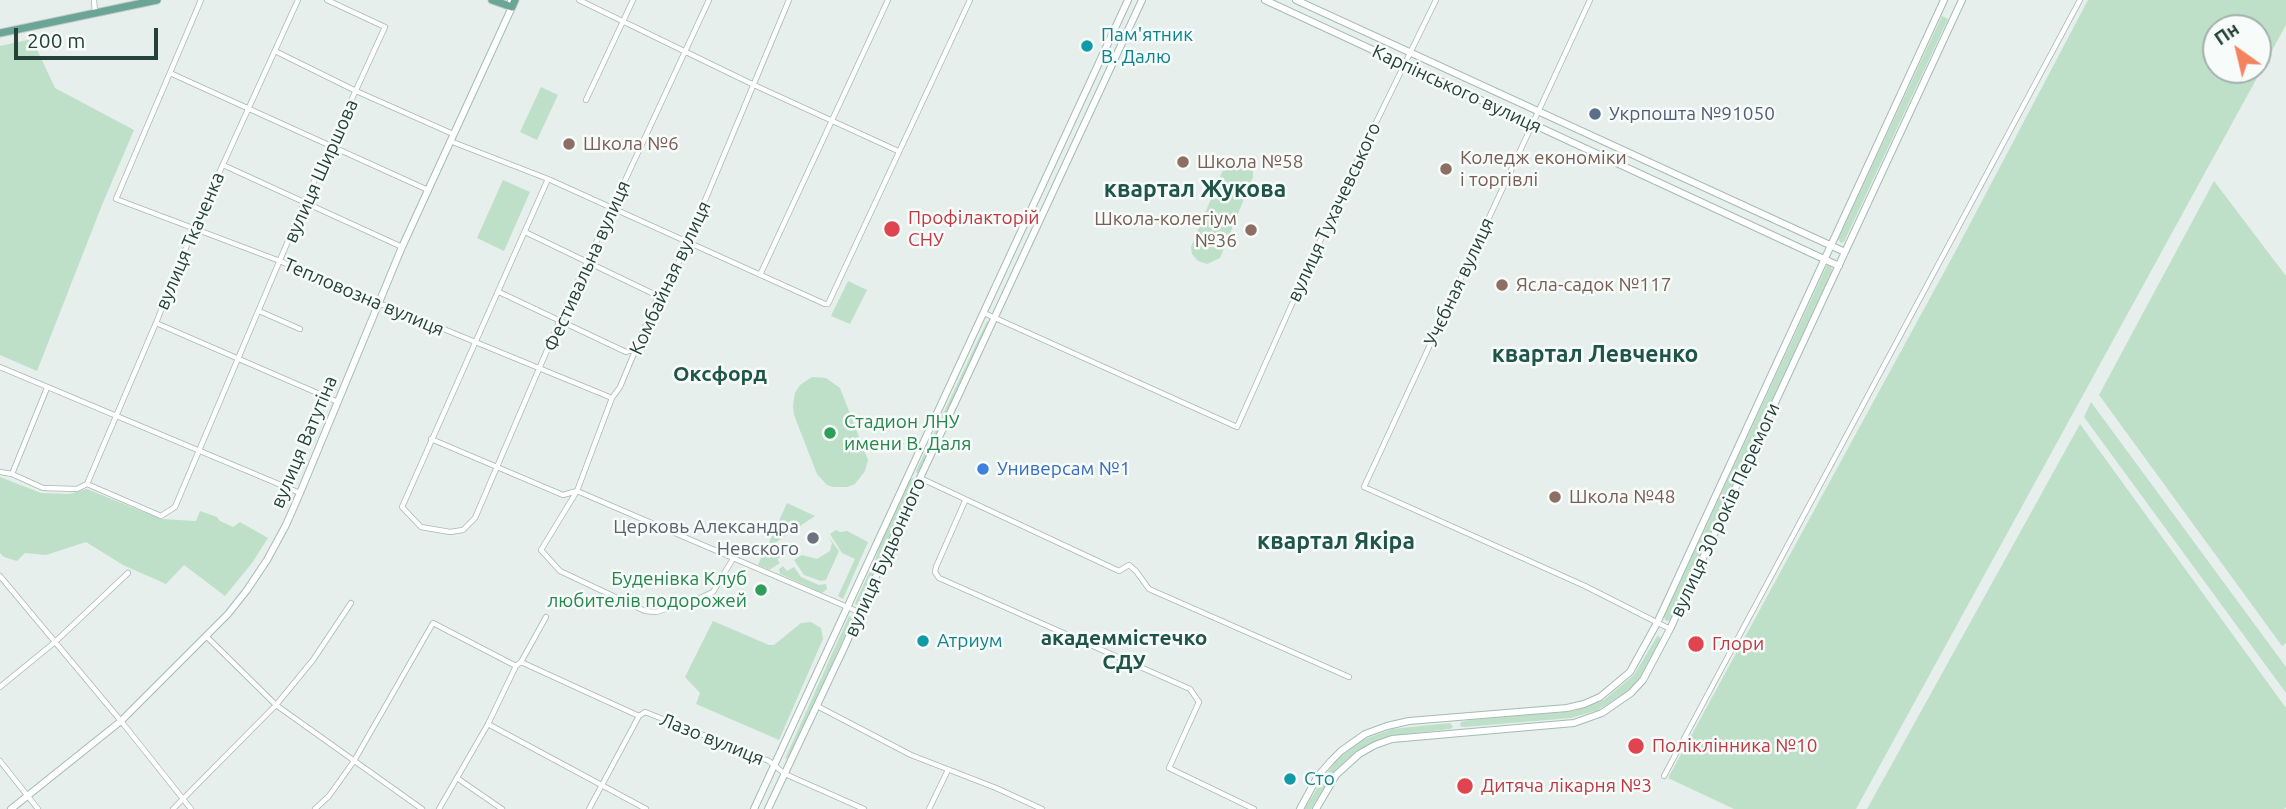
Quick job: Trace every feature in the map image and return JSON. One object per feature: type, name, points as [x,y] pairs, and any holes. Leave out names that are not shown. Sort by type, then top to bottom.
[{"type":"main road","points":[[0,33],[157,0]]},
{"type":"main road","points":[[492,0],[512,2]]},
{"type":"street","points":[[94,0],[95,13]]},
{"type":"street","points":[[201,0],[170,73],[428,190]]},
{"type":"street","name":"вулиця Ткаченка","points":[[87,484],[193,230],[298,0]]},
{"type":"street","name":"вулиця Ширшова","points":[[87,484],[161,516],[175,507],[305,201],[385,27],[327,0]]},
{"type":"street","points":[[579,0],[622,23],[898,151]]},
{"type":"street","points":[[586,100],[633,0]]},
{"type":"street","name":"Фестивальна вулиця","points":[[430,439],[402,507],[421,527],[450,532],[463,530],[475,519],[560,320],[709,0]]},
{"type":"street","name":"Комбайная вулиця","points":[[734,557],[713,592],[656,612],[645,611],[560,571],[541,550],[577,491],[612,398],[620,387],[658,296],[668,284],[688,241],[789,0]]},
{"type":"street","points":[[760,275],[888,0]]},
{"type":"street","points":[[275,51],[452,138],[828,304],[970,0]]},
{"type":"street","name":"вулиця Будьонного","points":[[754,809],[1128,0]]},
{"type":"street","name":"вулиця Будьонного","points":[[768,809],[1142,0]]},
{"type":"street","name":"Карпінського вулиця","points":[[1265,0],[1839,266]]},
{"type":"street","name":"Карпінського вулиця","points":[[1296,0],[1845,253]]},
{"type":"street","name":"вулиця Тухачевського","points":[[995,317],[1237,427],[1342,192],[1436,0]]},
{"type":"street","name":"Учєбная вулиця","points":[[1590,0],[1364,487],[1585,586],[1657,623]]},
{"type":"street","name":"вулиця 30 років Перемоги","points":[[1300,809],[1318,776],[1341,751],[1365,734],[1387,726],[1455,716],[1567,708],[1600,697],[1630,672],[1657,623],[1944,0]]},
{"type":"street","name":"вулиця 30 років Перемоги","points":[[1315,809],[1336,775],[1348,763],[1359,754],[1392,739],[1574,723],[1598,716],[1619,703],[1643,680],[1670,629],[1962,0]]},
{"type":"street","points":[[1664,776],[2080,0]]},
{"type":"street","name":"вулиця Ватутіна","points":[[11,809],[121,721],[228,614],[252,583],[286,525],[402,247],[512,2]]},
{"type":"street","name":"Тепловозна вулиця","points":[[170,73],[116,199],[280,261],[377,305],[386,305],[612,398]]},
{"type":"street","points":[[222,164],[402,247]]},
{"type":"street","points":[[548,179],[477,342],[430,439],[563,495],[577,491],[859,612]]},
{"type":"street","points":[[525,232],[658,296]]},
{"type":"street","points":[[499,292],[626,352],[637,348]]},
{"type":"street","points":[[259,311],[300,329]]},
{"type":"street","points":[[984,313],[995,317]]},
{"type":"street","points":[[156,323],[339,402]]},
{"type":"street","points":[[0,367],[300,493]]},
{"type":"street","points":[[12,474],[47,388]]},
{"type":"street","points":[[0,472],[12,474],[43,488],[77,489],[87,484]]},
{"type":"street","points":[[909,473],[1119,571],[1129,565],[1149,589],[1156,593],[1349,677]]},
{"type":"street","points":[[965,501],[936,568],[935,572],[939,578],[1190,689],[1199,702],[1169,768],[1254,809]]},
{"type":"street","points":[[0,687],[55,642],[128,573]]},
{"type":"street","points":[[0,576],[191,809]]},
{"type":"street","points":[[173,809],[276,705],[313,660],[351,603]]},
{"type":"street","points":[[439,809],[488,724],[516,666],[521,662],[546,617]]},
{"type":"street","points":[[315,809],[329,796],[354,761],[433,622],[516,666]]},
{"type":"street","points":[[1657,623],[1670,629]]},
{"type":"street","points":[[206,637],[276,705],[422,809]]},
{"type":"street","name":"Лазо вулиця","points":[[521,662],[639,716],[645,712],[769,761],[785,774],[864,809]]},
{"type":"street","points":[[817,706],[900,750],[1042,809]]},
{"type":"street","points":[[589,809],[639,716]]},
{"type":"street","points":[[488,724],[646,809]]},
{"type":"street","points":[[0,761],[38,809]]},
{"type":"street","points":[[929,809],[948,770]]},
{"type":"street","points":[[457,778],[502,809]]},
{"type":"green space","points":[[2088,0],[2286,0],[2286,25],[2272,51],[2272,14],[2202,14],[2202,84],[2254,84],[1856,809],[1734,809],[1668,778],[1954,254]]},
{"type":"green space","points":[[1942,16],[1948,19],[1844,242],[1841,243],[1838,239]]},
{"type":"green space","points":[[32,39],[55,88],[134,130],[37,371],[0,355],[0,46]]},
{"type":"green space","points":[[541,87],[558,95],[537,140],[520,132]]},
{"type":"green space","points":[[1239,159],[1249,163],[1253,169],[1253,177],[1220,258],[1207,264],[1198,261],[1192,254],[1191,247],[1225,165],[1231,160]]},
{"type":"green space","points":[[503,180],[530,192],[504,251],[477,238]]},
{"type":"green space","points":[[2214,181],[2286,276],[2286,643],[2282,646],[2099,395]]},
{"type":"green space","points":[[1827,265],[1831,266],[1832,271],[1670,620],[1666,621],[1664,617]]},
{"type":"green space","points":[[848,281],[867,290],[850,324],[831,316]]},
{"type":"green space","points":[[987,321],[989,324],[920,473],[917,473],[916,471]]},
{"type":"green space","name":"Стадион ЛНУ имени В. Даля","points":[[812,377],[826,378],[840,388],[868,460],[865,471],[855,484],[847,487],[827,485],[817,474],[794,415],[795,393],[800,385]]},
{"type":"green space","points":[[2091,402],[2286,667],[2286,693],[2084,417]]},
{"type":"green space","points":[[2080,424],[2286,708],[2286,807],[1867,809]]},
{"type":"green space","points":[[0,477],[41,493],[69,494],[87,489],[161,519],[196,521],[200,511],[233,527],[240,522],[268,538],[225,596],[184,565],[166,584],[123,565],[86,542],[46,555],[25,553],[17,561],[0,553]]},
{"type":"green space","points":[[913,478],[915,483],[859,605],[856,605],[881,541],[909,480]]},
{"type":"green space","points":[[787,503],[815,516],[766,549]]},
{"type":"green space","points":[[836,530],[847,531],[868,542],[843,599],[838,596],[855,559],[842,553],[830,534]]},
{"type":"green space","points":[[828,536],[839,551],[826,580],[804,575],[794,560],[802,555],[817,559],[830,551],[832,543]]},
{"type":"green space","points":[[778,544],[786,554],[777,559],[780,563],[769,570],[758,565],[763,553]]},
{"type":"green space","points":[[783,566],[787,571],[794,567],[801,577],[819,585],[826,584],[827,589],[822,593],[780,574],[779,569]]},
{"type":"green space","points":[[849,616],[853,618],[790,757],[785,759]]},
{"type":"green space","points":[[713,621],[769,645],[774,645],[801,623],[811,622],[821,628],[823,639],[779,740],[696,704],[700,693],[685,677]]},
{"type":"green space","points":[[1658,635],[1661,640],[1636,683],[1598,710],[1571,718],[1460,726],[1461,722],[1470,720],[1574,711],[1604,700],[1634,675]]},
{"type":"green space","points":[[1450,723],[1453,727],[1450,729],[1389,736],[1360,749],[1335,770],[1311,809],[1304,809],[1335,761],[1362,740],[1392,729]]},
{"type":"place","name":"Пам'ятник В. Далю","points":[[1087,46]]},
{"type":"place","name":"Укрпошта №91050","points":[[1595,114]]},
{"type":"place","name":"Школа №6","points":[[569,144]]},
{"type":"place","name":"Школа №58","points":[[1183,162]]},
{"type":"place","name":"Коледж економіки і торгівлі","points":[[1446,169]]},
{"type":"place","name":"Профілакторій СНУ","points":[[892,229]]},
{"type":"place","name":"Школа-колегіум №36","points":[[1251,230]]},
{"type":"place","name":"Ясла-садок №117","points":[[1502,285]]},
{"type":"place","name":"Стадион ЛНУ имени В. Даля","points":[[830,433]]},
{"type":"place","name":"Универсам №1","points":[[983,469]]},
{"type":"place","name":"Школа №48","points":[[1555,497]]},
{"type":"place","name":"Церковь Александра Невского","points":[[813,538]]},
{"type":"place","name":"Буденівка Клуб любителів подорожей","points":[[761,590]]},
{"type":"place","name":"Атриум","points":[[923,641]]},
{"type":"place","name":"Глори","points":[[1696,644]]},
{"type":"place","name":"Поліклінника №10","points":[[1636,746]]},
{"type":"place","name":"Сто","points":[[1290,779]]},
{"type":"place","name":"Дитяча лікарня №3","points":[[1465,786]]},
{"type":"district","name":"квартал Жукова","points":[[1195,189]]},
{"type":"district","name":"квартал Левченко","points":[[1595,354]]},
{"type":"district","name":"Оксфорд","points":[[720,374]]},
{"type":"district","name":"квартал Якіра","points":[[1336,541]]},
{"type":"district","name":"академмістечко СДУ","points":[[1124,650]]}]
